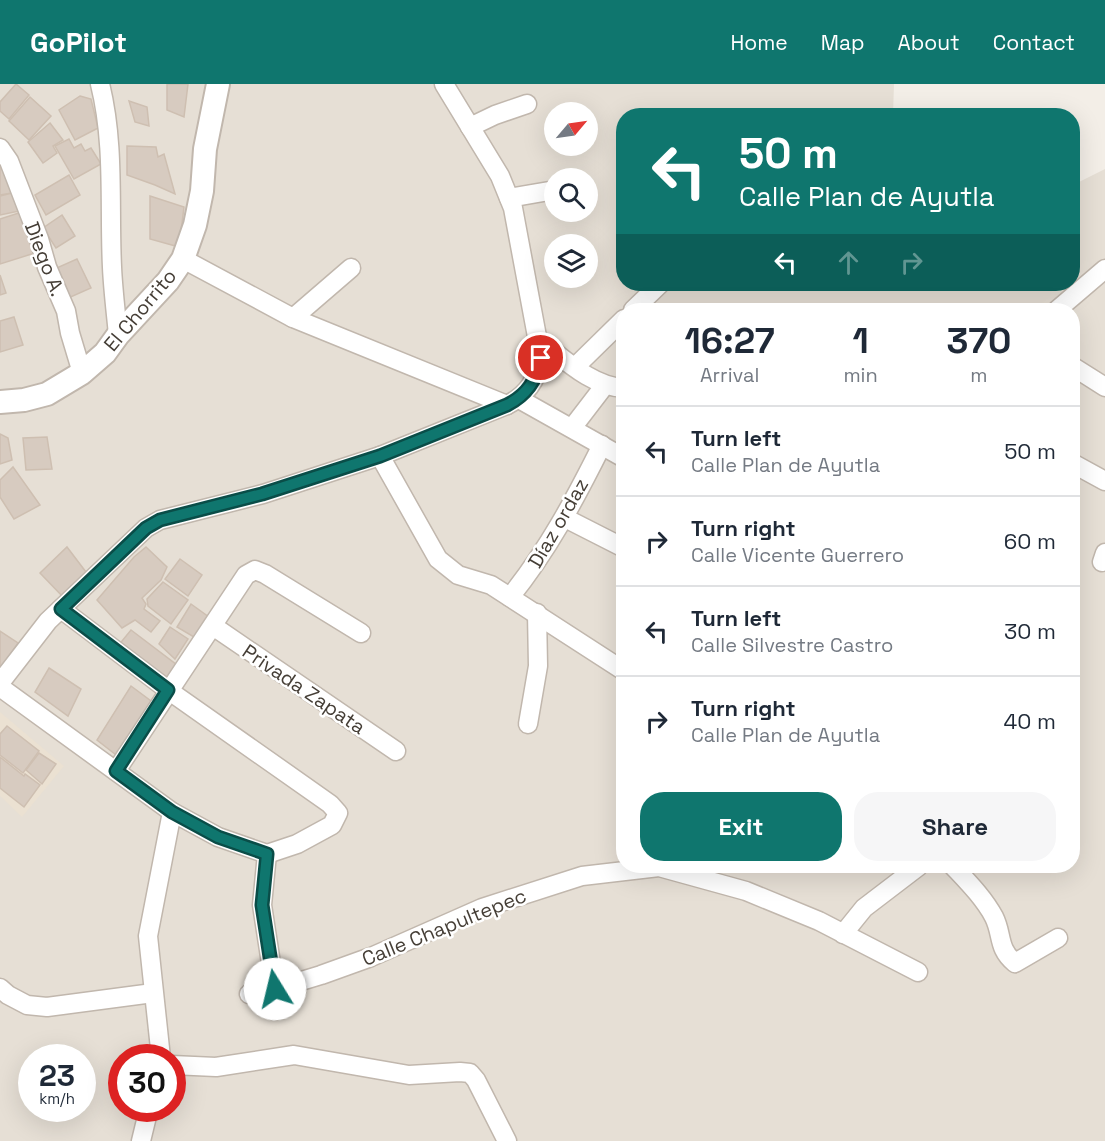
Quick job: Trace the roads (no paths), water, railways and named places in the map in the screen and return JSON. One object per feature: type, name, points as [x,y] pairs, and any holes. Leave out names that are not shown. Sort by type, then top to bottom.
[{"type":"street","points":[[100,84],[106,108],[112,194],[112,266],[118,335]]},
{"type":"street","name":"El Chorrito","points":[[0,402],[24,400],[47,394],[82,373],[105,353],[118,335],[168,281],[183,259],[195,225],[202,191],[205,149],[218,84]]},
{"type":"street","points":[[61,609],[168,690],[330,804],[338,813],[332,825],[297,844],[267,854],[218,837],[172,812],[0,685],[48,621],[146,528],[160,520],[262,494],[380,456],[513,402],[530,387],[538,372],[541,358],[513,208],[500,176],[444,84]]},
{"type":"street","points":[[470,127],[527,104]]},
{"type":"street","name":"Diego A.","points":[[0,148],[9,161],[39,239],[47,267],[66,311],[82,373]]},
{"type":"street","points":[[509,198],[544,192]]},
{"type":"street","points":[[183,259],[293,318],[513,402],[572,428],[616,453]]},
{"type":"street","points":[[293,318],[351,268]]},
{"type":"street","points":[[1080,291],[1105,269]]},
{"type":"street","points":[[640,303],[653,291]]},
{"type":"street","points":[[1066,303],[1080,291]]},
{"type":"street","points":[[575,367],[616,327]]},
{"type":"street","points":[[539,340],[575,367],[605,385],[616,387]]},
{"type":"street","points":[[1080,371],[1105,387]]},
{"type":"street","points":[[572,428],[605,385]]},
{"type":"street","name":"Díaz ordaz","points":[[510,597],[533,568],[565,518],[602,445]]},
{"type":"street","points":[[380,456],[412,517],[438,559],[458,575],[491,585],[616,666]]},
{"type":"street","points":[[1080,467],[1105,481]]},
{"type":"street","points":[[565,518],[616,544]]},
{"type":"street","points":[[116,771],[246,575],[255,570],[265,574],[361,633]]},
{"type":"street","points":[[528,724],[538,666],[537,613]]},
{"type":"street","name":"Privada Zapata","points":[[213,626],[396,751]]},
{"type":"street","points":[[159,1044],[148,936],[172,812]]},
{"type":"street","points":[[267,854],[262,905],[275,989]]},
{"type":"street","name":"Calle Chapultepec","points":[[249,994],[275,989],[371,957],[482,908],[582,876],[616,872]]},
{"type":"street","name":"Calle Chapultepec","points":[[681,873],[746,891],[819,921],[918,972]]},
{"type":"street","points":[[843,934],[864,908],[910,873]]},
{"type":"street","points":[[959,873],[995,918],[1001,946],[1015,963],[1059,938]]},
{"type":"street","points":[[0,988],[27,1005],[47,1007],[153,993]]},
{"type":"street","points":[[186,1066],[216,1067],[294,1055],[409,1075],[470,1073],[476,1080],[507,1141]]},
{"type":"street","points":[[141,1141],[146,1122]]}]
